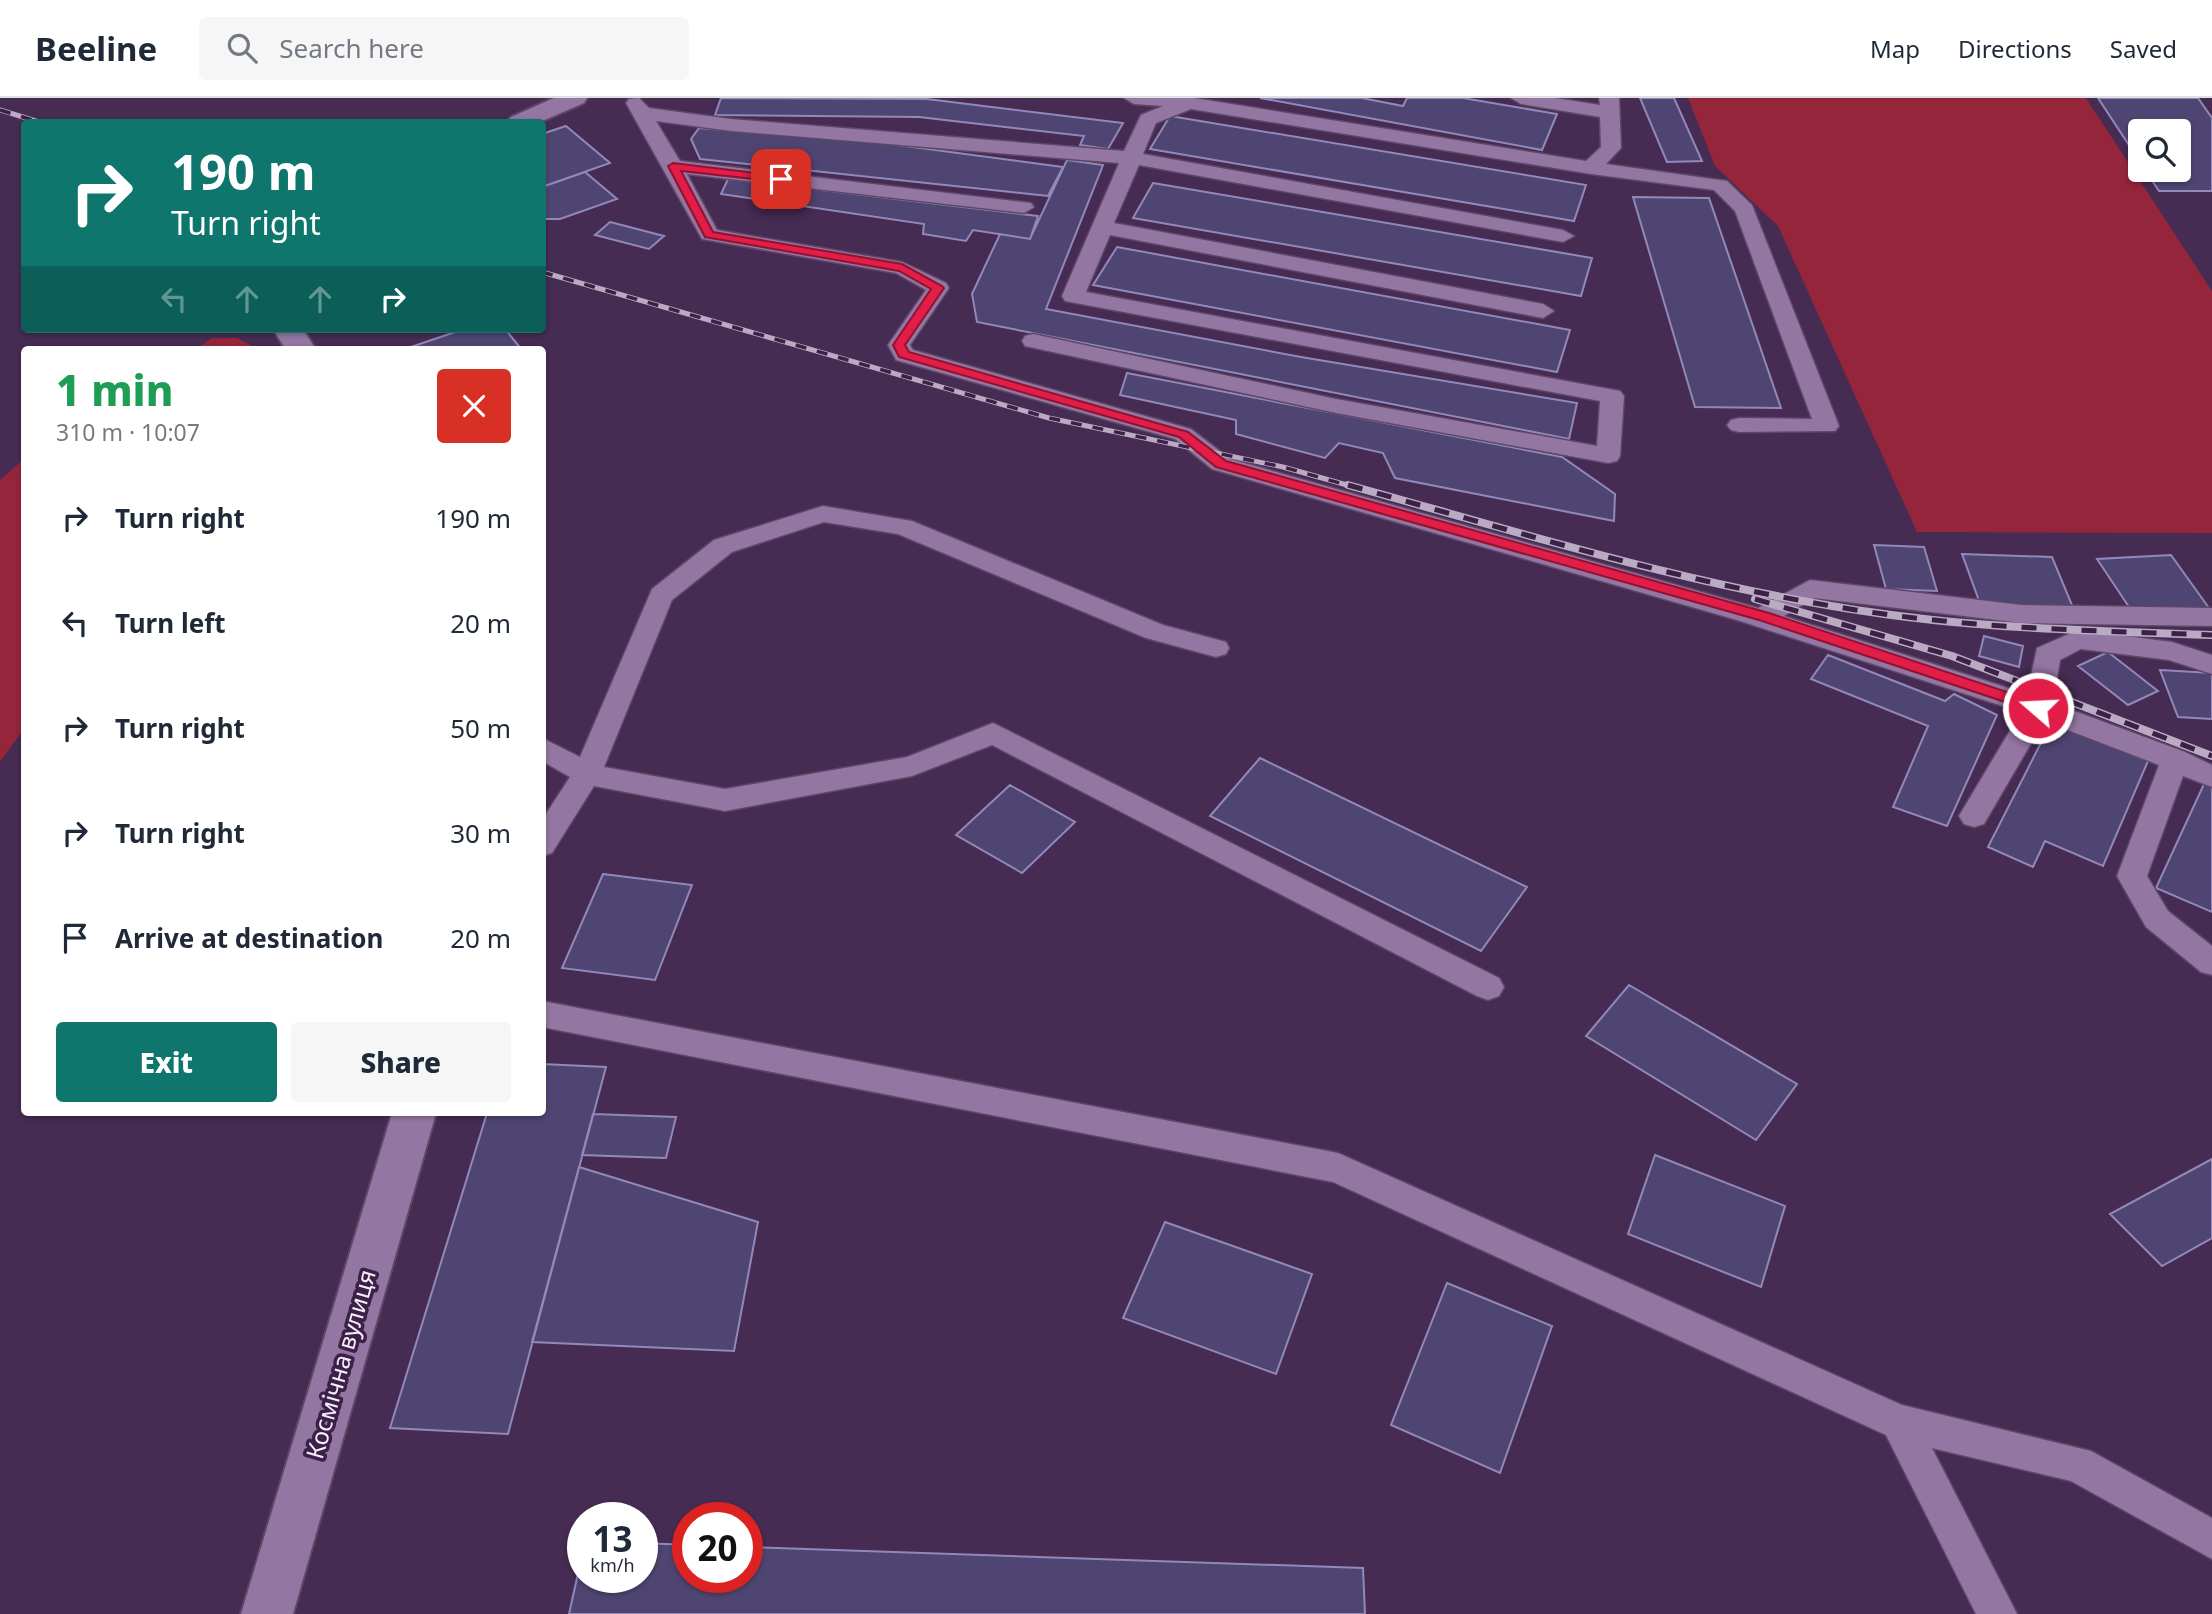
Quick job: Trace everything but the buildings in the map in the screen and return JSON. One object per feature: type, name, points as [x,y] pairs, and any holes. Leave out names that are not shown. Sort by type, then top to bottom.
[{"type":"street","points":[[527,119],[575,98]]},
{"type":"street","name":"Космічна вулиця","points":[[267,1614],[413,1116]]},
{"type":"lane","points":[[1134,98],[1189,103],[1591,168],[1720,185],[1745,209],[1827,426],[1739,425]]},
{"type":"lane","points":[[1521,98],[1609,105],[1611,148],[1591,168]]},
{"type":"lane","points":[[1033,341],[1336,406],[1608,456],[1612,396],[1073,296],[1148,119],[1189,103]]},
{"type":"lane","points":[[638,105],[731,125],[1133,158],[1563,236]]},
{"type":"lane","points":[[638,105],[709,235],[902,268],[938,288],[899,345],[904,355],[1183,434],[1221,464],[1764,616],[2038,708],[2175,759],[2212,777]]},
{"type":"lane","points":[[673,166],[1024,207]]},
{"type":"lane","points":[[1102,228],[1543,311]]},
{"type":"lane","points":[[546,839],[587,774],[661,595],[723,546],[823,514],[902,527],[1155,632],[1216,648]]},
{"type":"lane","points":[[1764,616],[1810,589],[2022,614],[2212,617]]},
{"type":"lane","points":[[1974,816],[2038,708],[2047,655],[2078,639],[2172,651],[2212,665]]},
{"type":"lane","points":[[546,750],[587,774],[725,800],[912,766],[993,733],[1488,987]]},
{"type":"lane","points":[[2175,759],[2132,876],[2157,919],[2212,963]]},
{"type":"lane","points":[[546,1015],[1338,1168],[1899,1422],[2078,1464],[2212,1540]]},
{"type":"lane","points":[[1899,1422],[1997,1614]]},
{"type":"shaded area","points":[[1688,98],[2086,98],[2128,162],[2128,182],[2141,182],[2212,291],[2212,533],[1917,532],[1778,226],[1715,166]]},
{"type":"shaded area","points":[[212,338],[237,338],[252,346],[201,346]]},
{"type":"shaded area","points":[[21,462],[21,733],[0,762],[0,480]]},
{"type":"railway","points":[[0,110],[29,119]]},
{"type":"railway","points":[[546,273],[1049,418],[1283,467],[1354,487]]},
{"type":"railway","points":[[1348,485],[1547,541],[1681,575],[1816,603],[1965,623],[2212,635]]},
{"type":"railway","points":[[1755,599],[1952,656],[2212,756]]},
{"type":"route","points":[[781,179],[673,166],[709,235],[902,268],[938,288],[899,345],[904,355],[1183,434],[1221,464],[1764,616],[2038,708]]}]
